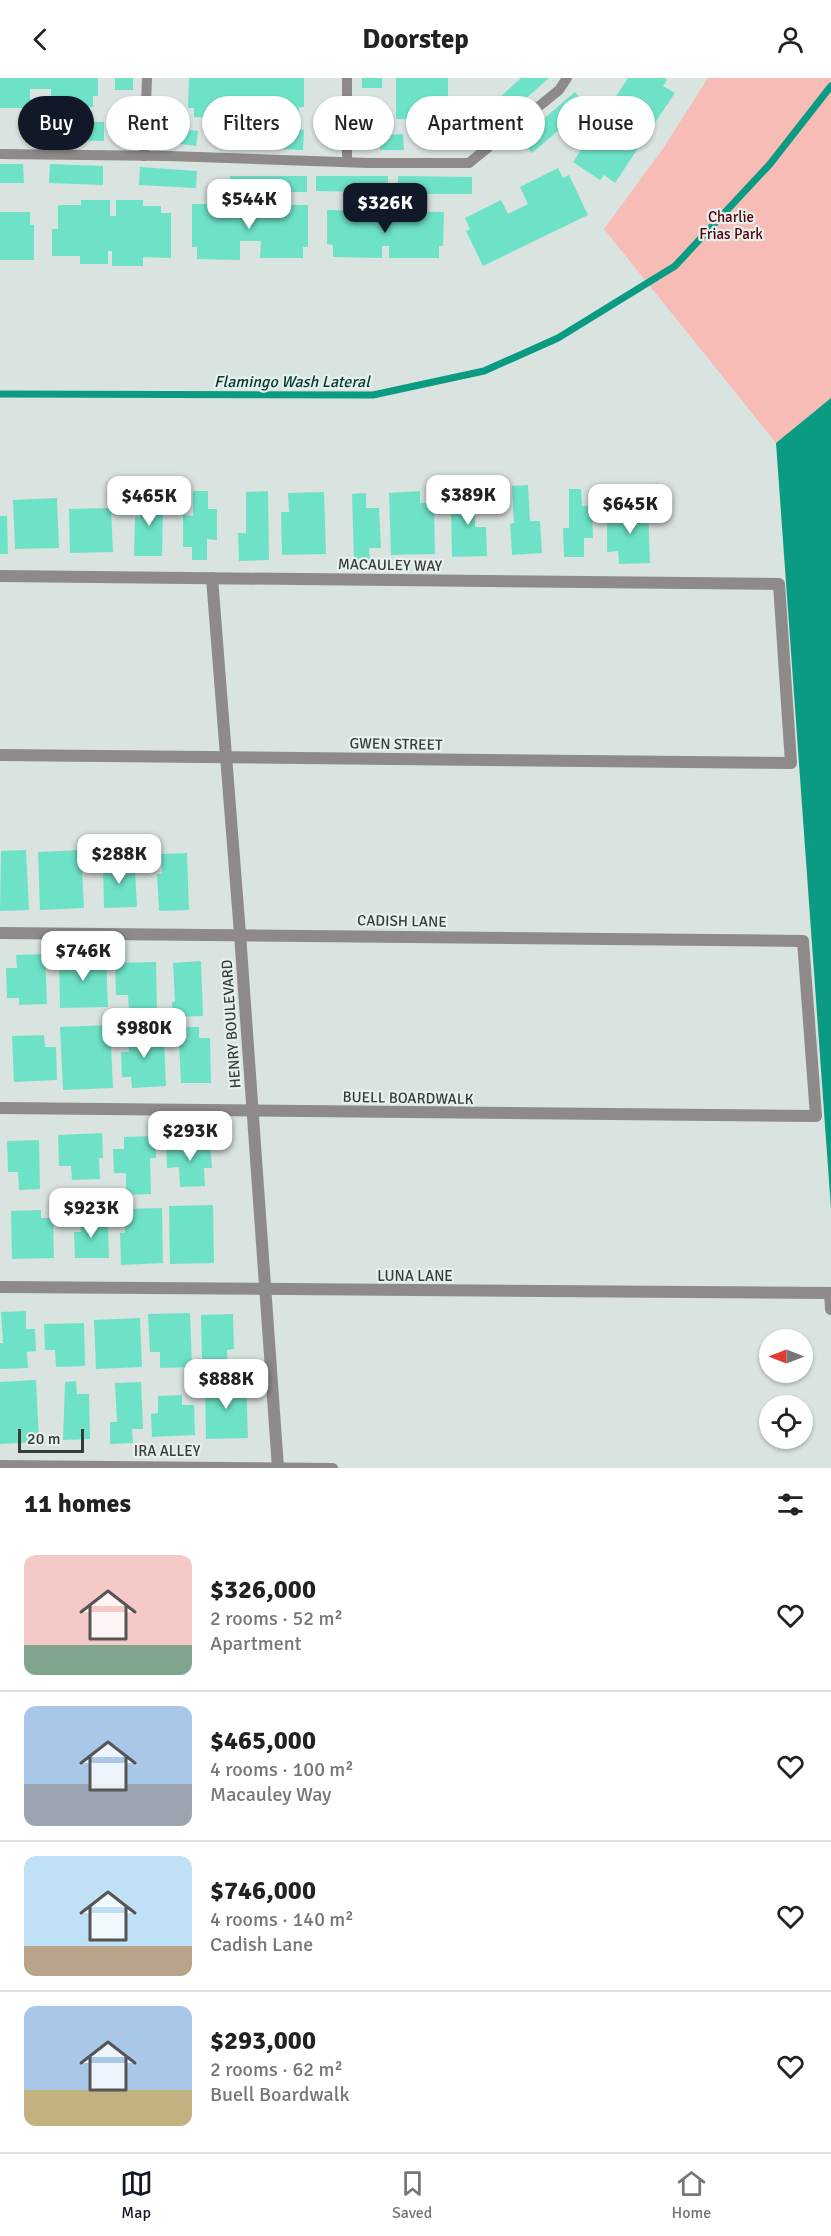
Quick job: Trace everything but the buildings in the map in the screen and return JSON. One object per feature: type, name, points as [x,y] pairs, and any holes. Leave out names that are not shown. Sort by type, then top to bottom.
[{"type":"street","name":"MACAULEY WAY","points":[[0,576],[779,584],[791,764]]},
{"type":"street","name":"HENRY BOULEVARD","points":[[212,578],[278,1468]]},
{"type":"street","name":"GWEN STREET","points":[[0,755],[791,764]]},
{"type":"street","name":"CADISH LANE","points":[[0,933],[803,940],[816,1116]]},
{"type":"street","name":"BUELL BOARDWALK","points":[[0,1108],[816,1116]]},
{"type":"street","name":"LUNA LANE","points":[[0,1287],[830,1293]]},
{"type":"street","points":[[830,1293],[831,1309]]},
{"type":"lane","points":[[144,156],[147,78]]},
{"type":"lane","points":[[346,162],[347,78]]},
{"type":"lane","points":[[0,154],[469,163],[559,90],[567,78]]},
{"type":"lane","name":"IRA ALLEY","points":[[0,1465],[333,1468]]},
{"type":"green space","name":"Charlie Frias Park","points":[[708,78],[831,78],[831,398],[776,443],[604,229],[662,150]]},
{"type":"shaded area","points":[[831,398],[831,1209],[776,443]]},
{"type":"waterway","name":"Flamingo Wash Lateral","points":[[0,394],[373,395],[484,371],[558,338],[675,266],[770,164],[831,86]]}]
